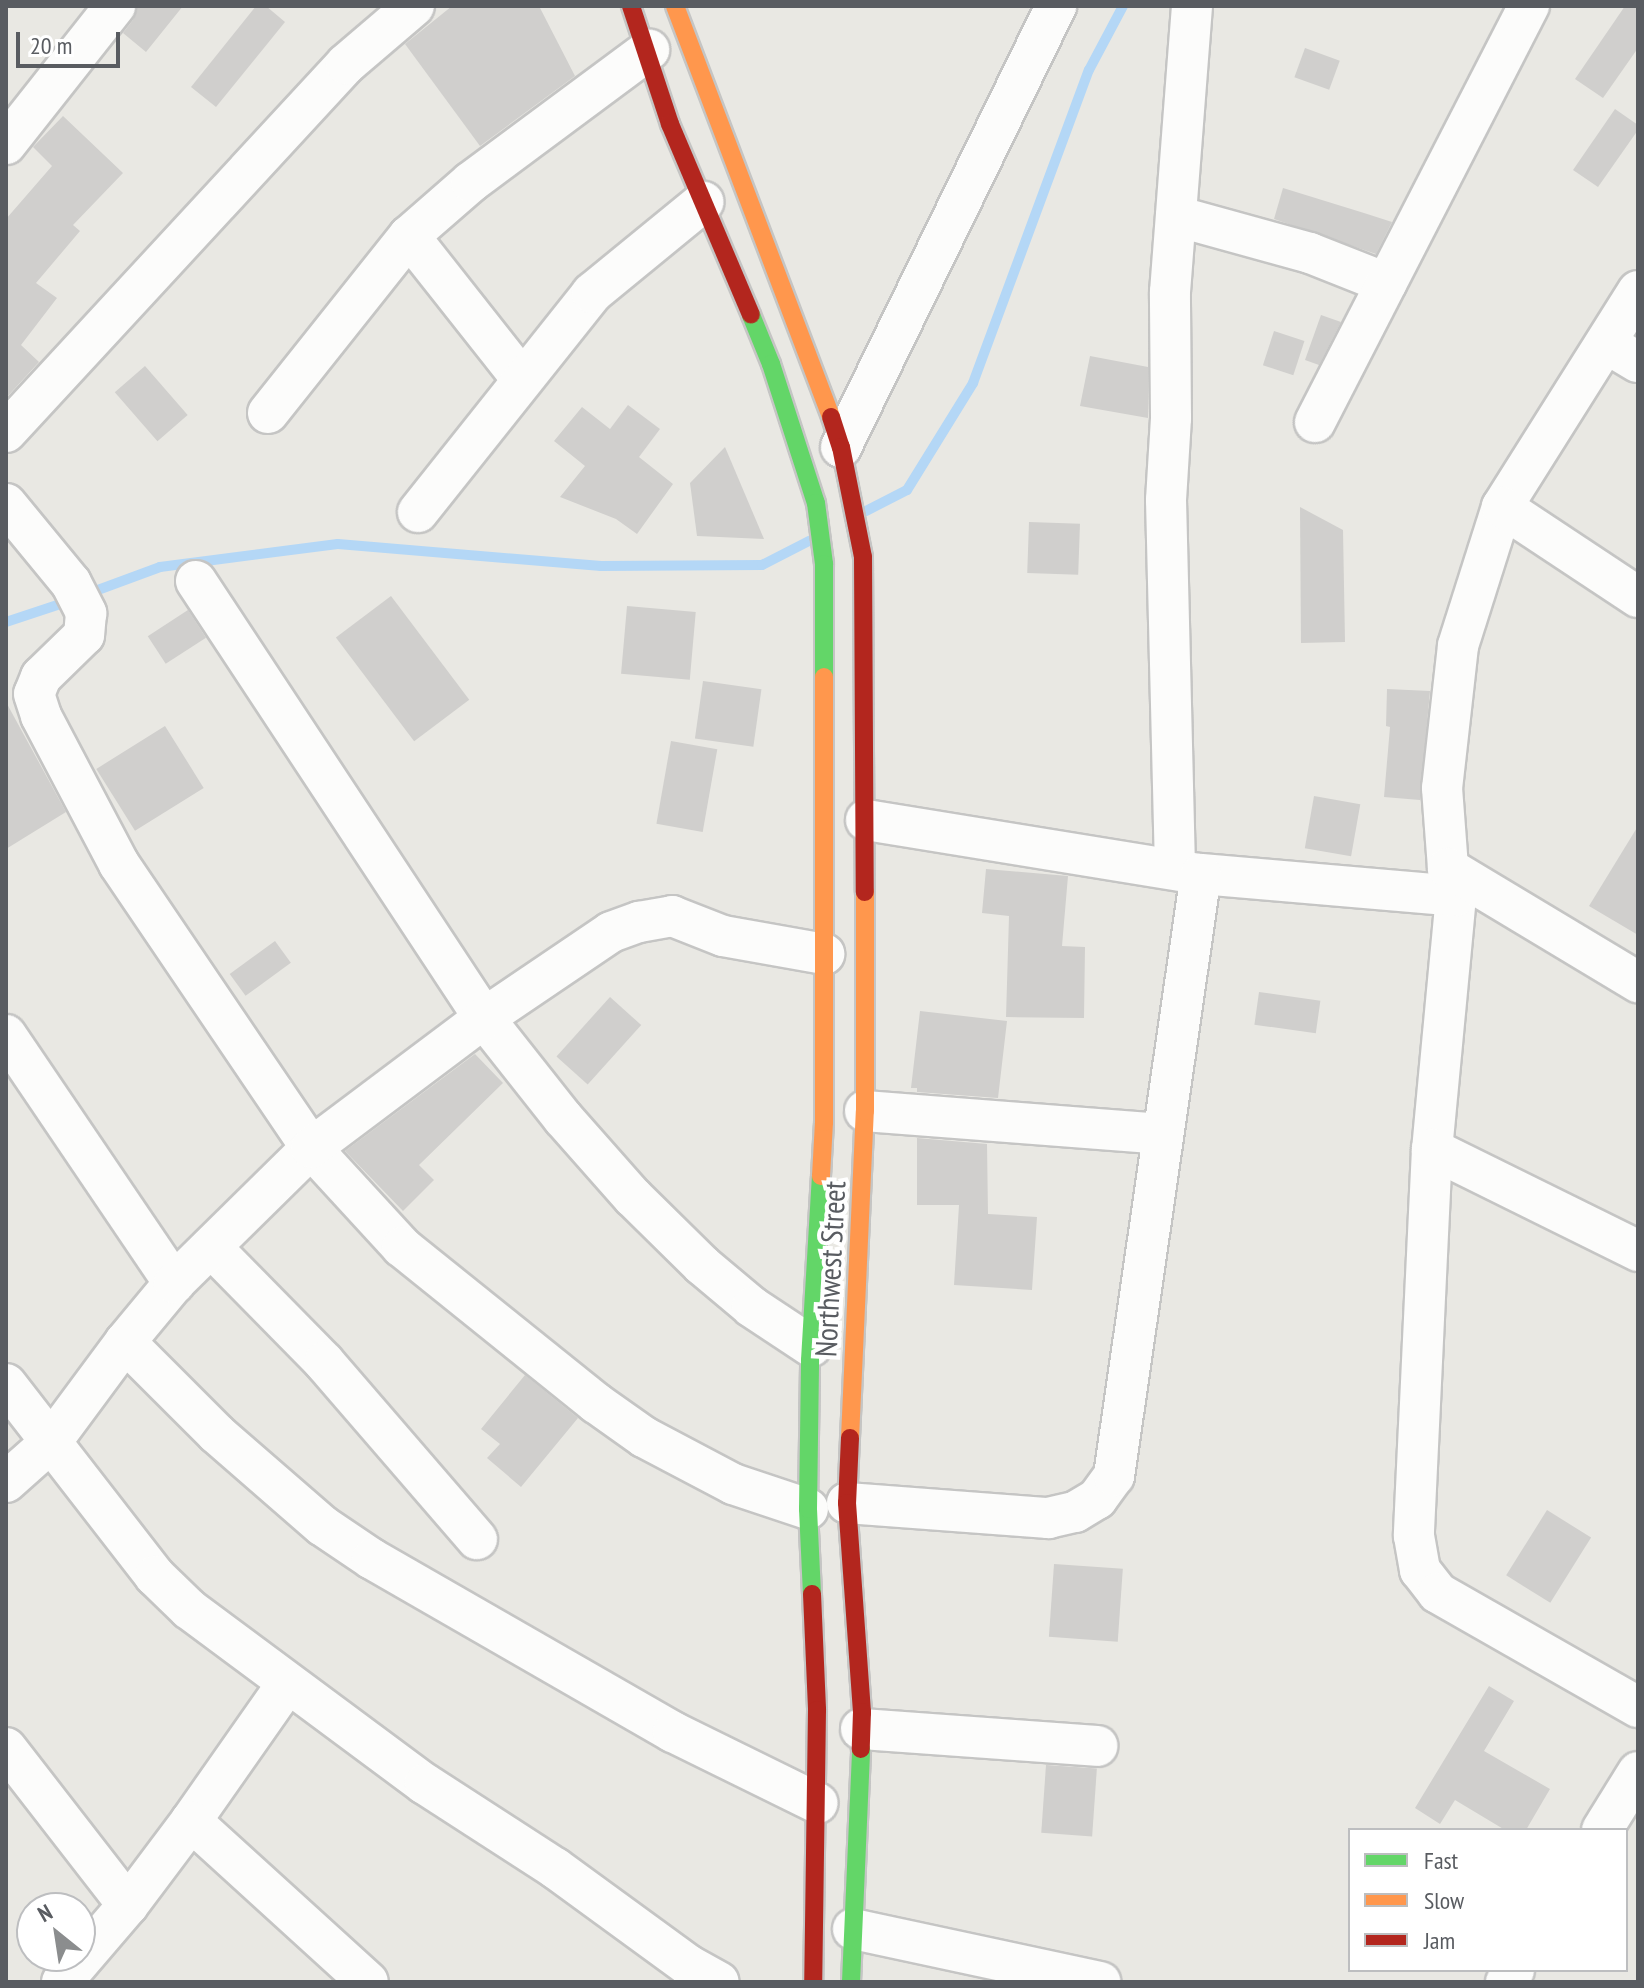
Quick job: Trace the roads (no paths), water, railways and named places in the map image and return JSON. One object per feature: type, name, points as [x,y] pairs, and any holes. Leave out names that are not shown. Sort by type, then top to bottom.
[{"type":"main road","name":"Northwest Street","points":[[631,6],[649,50],[670,124],[771,364],[816,503],[824,564],[824,1122],[811,1346],[808,1509],[817,1710],[813,1982]]},
{"type":"main road","name":"Northwest Street","points":[[675,6],[792,308],[841,447],[863,557],[865,1111],[847,1503],[860,1657],[861,1729],[851,1982]]},
{"type":"street","points":[[6,144],[115,6]]},
{"type":"street","points":[[6,432],[346,64],[414,6]]},
{"type":"street","points":[[841,447],[945,238],[1026,60],[1056,6]]},
{"type":"street","points":[[847,1503],[1048,1518],[1075,1512],[1097,1499],[1114,1476],[1161,1134],[1188,871],[1166,500],[1171,418],[1170,292],[1192,6]]},
{"type":"street","points":[[1315,422],[1529,6]]},
{"type":"street","points":[[268,413],[409,236],[471,182],[649,50]]},
{"type":"street","points":[[418,512],[592,293],[703,202]]},
{"type":"street","points":[[1176,216],[1310,253],[1386,283]]},
{"type":"street","points":[[409,236],[522,379]]},
{"type":"street","points":[[1638,291],[1622,352],[1502,507],[1458,646],[1442,788],[1452,882],[1432,1149],[1414,1536],[1420,1570],[1438,1593],[1638,1707]]},
{"type":"street","points":[[6,504],[78,598],[84,635],[41,677],[20,704],[41,716],[119,864],[311,1148],[402,1247],[596,1403],[644,1437],[733,1484],[808,1509]]},
{"type":"street","points":[[1502,507],[1638,597]]},
{"type":"street","points":[[196,581],[484,1018],[633,1197],[702,1265],[752,1307],[811,1346]]},
{"type":"street","points":[[866,820],[1188,871],[1452,882],[1638,982]]},
{"type":"street","points":[[6,1482],[51,1442],[125,1342],[174,1283],[311,1148],[484,1018],[611,932],[639,922],[672,916],[723,936],[824,954]]},
{"type":"street","points":[[6,1035],[174,1283]]},
{"type":"street","points":[[865,1111],[1161,1134]]},
{"type":"street","points":[[1432,1149],[1638,1251]]},
{"type":"street","points":[[211,1247],[324,1362],[477,1539]]},
{"type":"street","points":[[125,1342],[217,1434],[347,1543],[673,1732],[817,1803]]},
{"type":"street","points":[[6,1384],[155,1576],[189,1609],[425,1784],[555,1868],[688,1965],[719,1982]]},
{"type":"street","points":[[75,1978],[287,1684]]},
{"type":"street","points":[[861,1729],[1097,1746]]},
{"type":"street","points":[[6,1748],[128,1905]]},
{"type":"street","points":[[1603,1828],[1638,1772]]},
{"type":"street","points":[[191,1821],[368,1982]]},
{"type":"street","points":[[853,1929],[1100,1982]]},
{"type":"waterway","points":[[866,511],[907,490],[973,383],[1089,70],[1123,6]]},
{"type":"waterway","points":[[87,594],[160,567],[338,544],[601,566],[762,565],[809,541]]},
{"type":"waterway","points":[[6,622],[72,600]]}]
